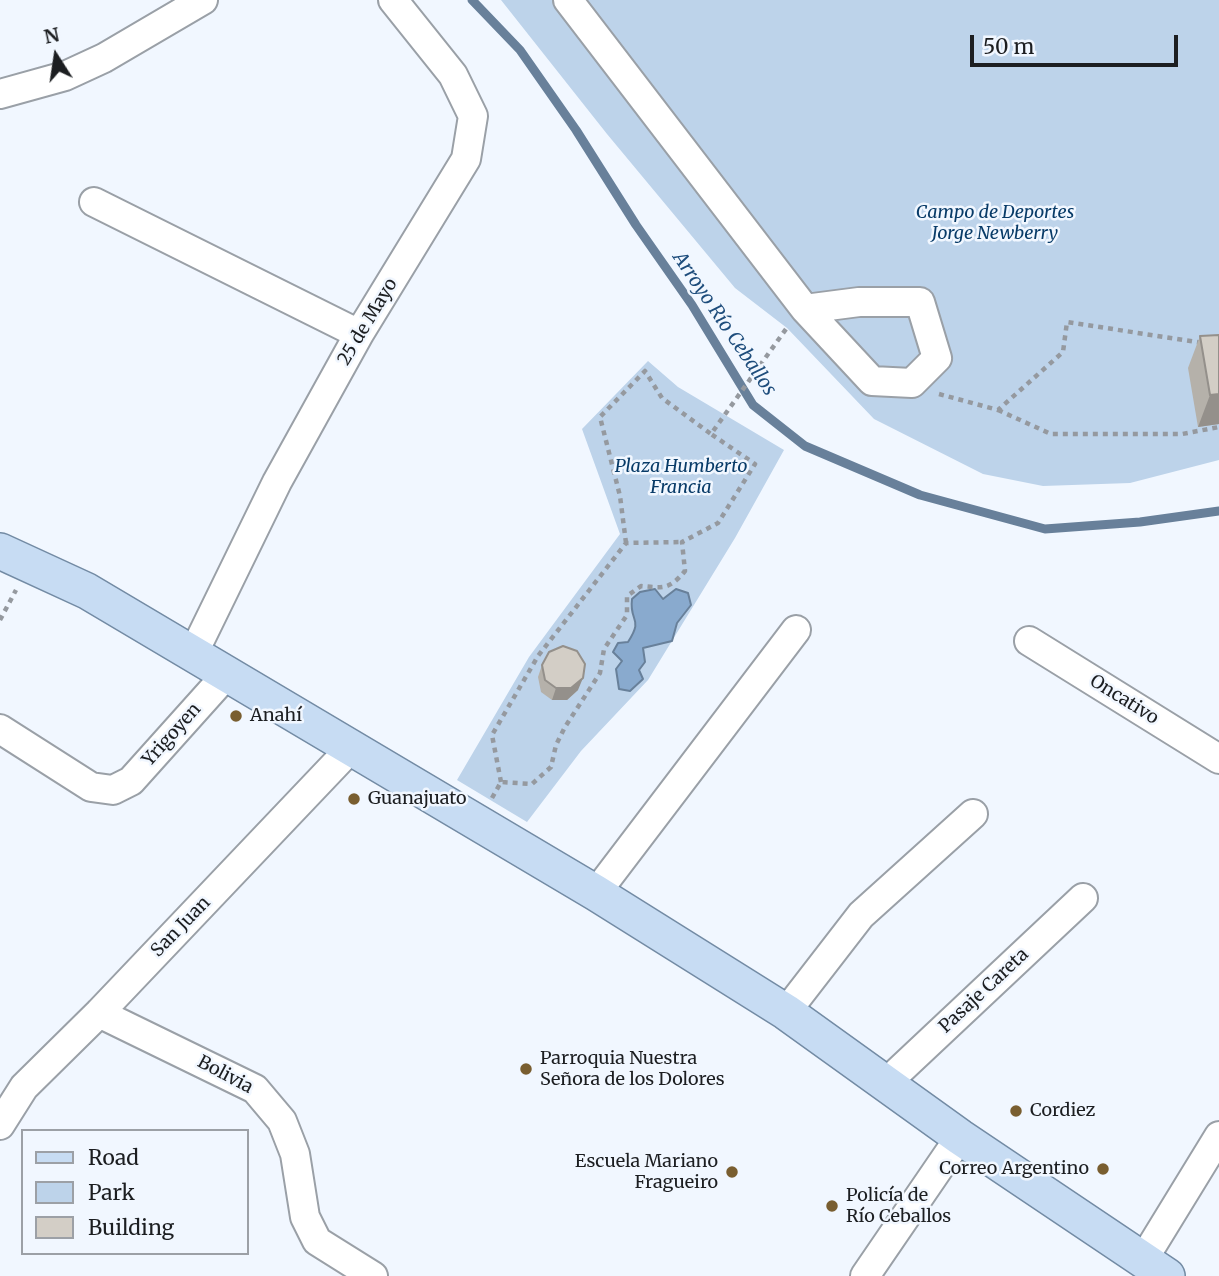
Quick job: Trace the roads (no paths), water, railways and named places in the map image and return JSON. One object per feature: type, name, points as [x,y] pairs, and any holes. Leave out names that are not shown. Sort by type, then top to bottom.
[{"type":"main road","points":[[0,551],[87,591],[596,893],[786,1012],[960,1137],[1155,1268]]},
{"type":"street","points":[[0,93],[75,72],[203,0]]},
{"type":"street","name":"25 de Mayo","points":[[193,654],[277,482],[359,334],[466,159],[473,116],[453,75],[393,0]]},
{"type":"street","points":[[568,0],[796,318],[872,381],[912,383],[937,358],[920,302],[859,302],[796,318]]},
{"type":"street","points":[[94,202],[359,334]]},
{"type":"street","points":[[596,893],[796,630]]},
{"type":"street","name":"Oncativo","points":[[1029,641],[1219,759]]},
{"type":"street","name":"Yrigoyen","points":[[0,729],[91,787],[113,790],[131,781],[227,674]]},
{"type":"street","name":"San Juan","points":[[0,1125],[12,1085],[99,1013],[351,748]]},
{"type":"street","points":[[786,1012],[861,915],[974,814]]},
{"type":"street","name":"Pasaje Careta","points":[[885,1084],[1083,898]]},
{"type":"street","name":"Bolivia","points":[[99,1013],[255,1088],[282,1121],[295,1154],[305,1217],[317,1241],[373,1276]]},
{"type":"street","points":[[1155,1268],[1219,1136]]},
{"type":"street","points":[[865,1276],[960,1137]]},
{"type":"waterway","name":"Arroyo Río Ceballos","points":[[472,0],[520,50],[576,130],[636,225],[692,305],[753,405],[805,446],[920,495],[1045,529],[1140,522],[1219,511]]},
{"type":"place","name":"Anahí","points":[[236,716]]},
{"type":"place","name":"Guanajuato","points":[[354,799]]},
{"type":"place","name":"Parroquia Nuestra Señora de los Dolores","points":[[526,1069]]},
{"type":"place","name":"Cordiez","points":[[1016,1111]]},
{"type":"place","name":"Correo Argentino","points":[[1103,1169]]},
{"type":"place","name":"Escuela Mariano Fragueiro","points":[[732,1172]]},
{"type":"place","name":"Policía de Río Ceballos","points":[[832,1206]]},
{"type":"park label","name":"Campo de Deportes Jorge Newberry","points":[[995,223]]},
{"type":"park label","name":"Plaza Humberto Francia","points":[[681,477]]}]
